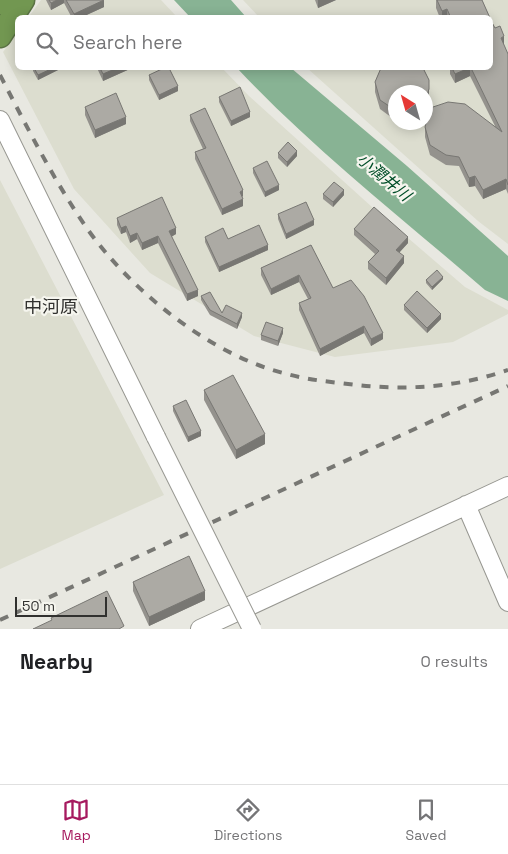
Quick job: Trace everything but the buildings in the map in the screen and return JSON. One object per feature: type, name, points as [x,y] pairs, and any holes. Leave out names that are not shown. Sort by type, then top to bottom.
[{"type":"highway","points":[[0,36],[23,0]]},
{"type":"street","points":[[0,120],[252,629]]},
{"type":"street","points":[[200,629],[508,486]]},
{"type":"street","points":[[466,505],[508,602]]},
{"type":"shaded area","points":[[41,0],[161,0],[175,15],[30,15]]},
{"type":"shaded area","points":[[243,0],[508,0],[508,244],[478,221],[309,70],[493,70],[493,15],[257,15]]},
{"type":"shaded area","points":[[15,36],[15,70],[224,70],[249,96],[372,207],[465,287],[508,310],[508,314],[453,342],[335,357],[254,336],[150,273],[74,189],[3,52]]},
{"type":"shaded area","points":[[0,180],[164,495],[0,569]]},
{"type":"water","points":[[174,0],[231,0],[244,15],[188,15]]},
{"type":"water","name":"小潤井川","points":[[239,70],[293,70],[407,166],[508,256],[508,301],[485,290],[358,182],[266,98]]},
{"type":"railway","points":[[0,75],[62,190],[104,251],[149,296],[174,317],[202,336],[258,365],[314,380],[361,386],[425,387],[446,385],[508,370]]},
{"type":"railway","points":[[0,620],[508,386]]},
{"type":"district","name":"中河原","points":[[51,306]]}]
